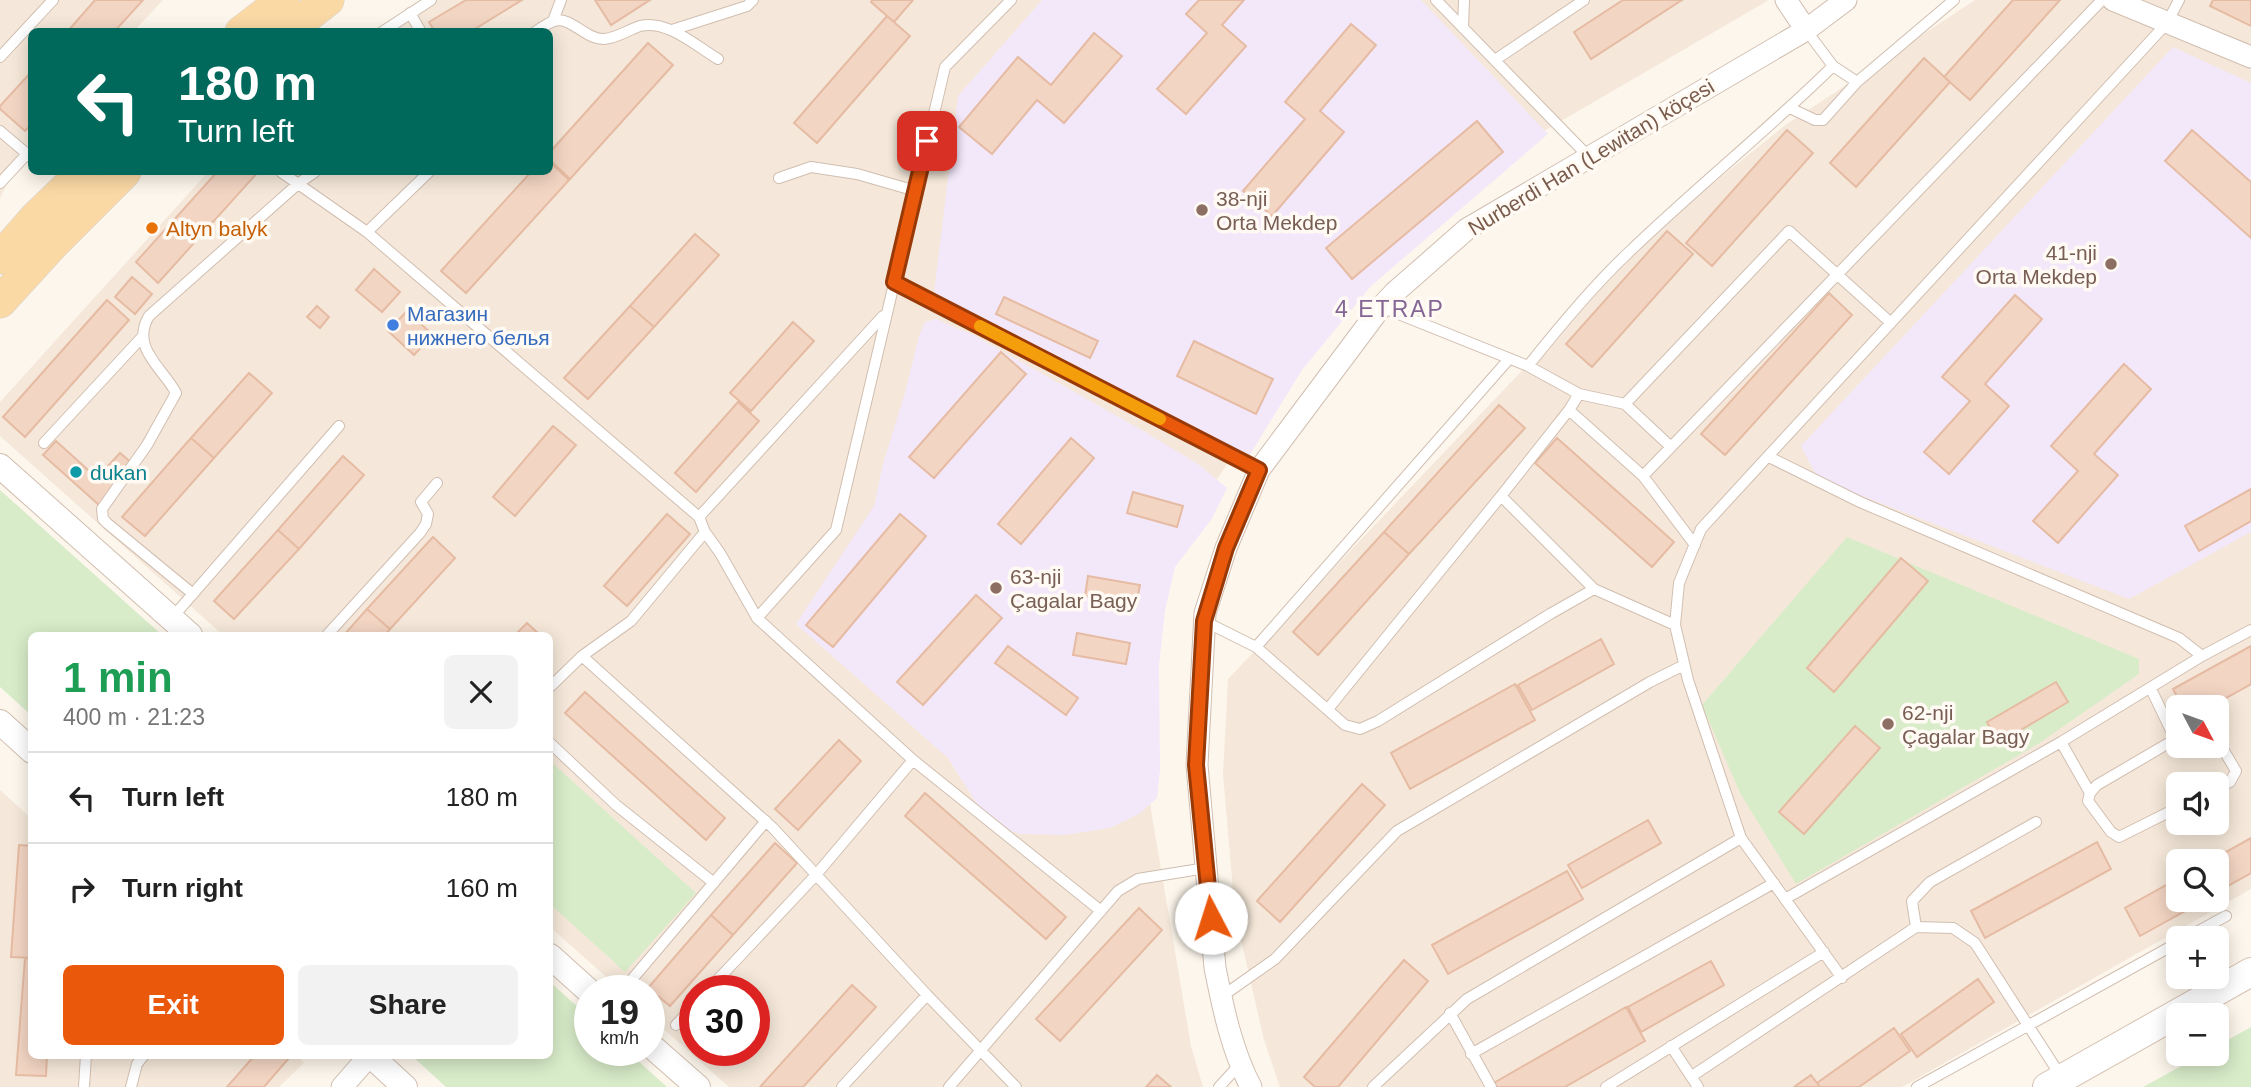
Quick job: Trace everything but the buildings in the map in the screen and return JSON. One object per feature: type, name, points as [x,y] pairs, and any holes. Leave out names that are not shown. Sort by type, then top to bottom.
[{"type":"main road","points":[[246,28],[283,0]]},
{"type":"main road","points":[[292,28],[328,0]]},
{"type":"main road","points":[[0,258],[36,217],[80,175]]},
{"type":"main road","points":[[0,302],[122,175]]},
{"type":"main road","points":[[2060,1084],[2251,972]]},
{"type":"main road","points":[[2219,1003],[2251,985]]},
{"type":"main road","points":[[2060,1084],[2166,1032]]},
{"type":"street","points":[[1786,0],[1806,30]]},
{"type":"street","name":"Nurberdi Han (Lewitan) köçesi","points":[[1251,1087],[1240,1064],[1215,968],[1196,765],[1204,621],[1226,548],[1259,470],[1381,307],[1467,229],[1806,30],[1846,0]]},
{"type":"street","points":[[2113,0],[2251,57]]},
{"type":"street","points":[[0,466],[187,632]]},
{"type":"street","points":[[0,722],[28,747]]},
{"type":"street","points":[[553,959],[574,978]]},
{"type":"street","points":[[665,1058],[698,1087]]},
{"type":"street","points":[[342,1087],[366,1059]]},
{"type":"street","points":[[374,1059],[405,1087]]},
{"type":"lane","points":[[0,57],[53,0]]},
{"type":"lane","points":[[388,28],[431,0]]},
{"type":"lane","points":[[542,28],[553,21],[561,0]]},
{"type":"lane","points":[[672,30],[747,6],[753,0]]},
{"type":"lane","points":[[757,618],[835,530],[945,66],[1011,0]]},
{"type":"lane","points":[[1436,0],[1590,157]]},
{"type":"lane","points":[[1463,28],[1464,0]]},
{"type":"lane","points":[[1495,60],[1584,0]]},
{"type":"lane","points":[[1790,108],[1815,120],[1823,120],[1857,82],[1954,0]]},
{"type":"lane","points":[[1643,476],[2102,0]]},
{"type":"lane","points":[[1842,978],[1741,838],[1684,665],[1675,625],[1679,583],[1701,529],[2167,23],[2179,0]]},
{"type":"lane","points":[[410,13],[419,28]]},
{"type":"lane","points":[[553,21],[567,23],[603,39],[621,35],[640,26],[672,30],[718,59]]},
{"type":"lane","points":[[1806,30],[1833,66],[1857,82]]},
{"type":"lane","points":[[1528,366],[1558,328],[1626,254],[1790,108],[1833,66]]},
{"type":"lane","points":[[0,131],[28,155]]},
{"type":"lane","points":[[0,183],[28,157]]},
{"type":"lane","points":[[779,178],[811,167],[857,174],[916,191]]},
{"type":"lane","points":[[286,175],[367,232],[699,517],[705,532],[757,618],[913,760],[1101,911]]},
{"type":"lane","points":[[193,594],[108,524],[102,513],[102,509],[147,445],[176,393],[156,369],[143,336],[143,327],[149,316],[311,175]]},
{"type":"lane","points":[[367,232],[426,175]]},
{"type":"lane","points":[[1625,404],[1789,231],[1891,323]]},
{"type":"lane","points":[[894,282],[1259,470]]},
{"type":"lane","points":[[1381,307],[1528,366],[1579,394],[1625,404],[1671,447]]},
{"type":"lane","points":[[699,517],[885,314]]},
{"type":"lane","points":[[44,443],[143,336]]},
{"type":"lane","points":[[1256,647],[1509,359]]},
{"type":"lane","points":[[1328,709],[1501,496],[1579,394]]},
{"type":"lane","points":[[1569,410],[1643,476],[1695,544]]},
{"type":"lane","points":[[172,619],[339,426]]},
{"type":"lane","points":[[1769,457],[1860,502],[2179,638],[2202,656]]},
{"type":"lane","points":[[330,632],[420,533],[428,514],[421,502],[437,483]]},
{"type":"lane","points":[[1501,496],[1594,589],[1675,625]]},
{"type":"lane","points":[[553,684],[582,656],[631,621],[705,532]]},
{"type":"lane","points":[[1204,621],[1256,647],[1345,725],[1360,729],[1378,721],[1594,589]]},
{"type":"lane","points":[[1785,899],[2251,630]]},
{"type":"lane","points":[[582,656],[766,821],[1016,1087]]},
{"type":"lane","points":[[1221,998],[1275,959],[1397,831],[1650,682],[1684,665]]},
{"type":"lane","points":[[2151,689],[2166,717]]},
{"type":"lane","points":[[2061,742],[2090,793]]},
{"type":"lane","points":[[2166,744],[2097,785],[2090,793],[2088,802],[2111,832],[2119,837],[2166,814]]},
{"type":"lane","points":[[553,746],[617,805],[714,883]]},
{"type":"lane","points":[[2228,758],[2236,771],[2229,782]]},
{"type":"lane","points":[[722,975],[815,876],[913,760]]},
{"type":"lane","points":[[636,975],[766,821]]},
{"type":"lane","points":[[1916,927],[1912,901],[1930,882],[2036,822]]},
{"type":"lane","points":[[1373,1087],[1450,1013],[1492,983],[1741,838]]},
{"type":"lane","points":[[949,1087],[1118,891],[1138,879],[1206,868]]},
{"type":"lane","points":[[1471,1054],[1774,883]]},
{"type":"lane","points":[[2208,926],[2226,916]]},
{"type":"lane","points":[[1692,1076],[1916,927],[1953,928],[1975,943],[2028,1025],[2060,1084]]},
{"type":"lane","points":[[1917,1087],[2166,949]]},
{"type":"lane","points":[[1606,1087],[1824,952]]},
{"type":"lane","points":[[842,1087],[927,995]]},
{"type":"lane","points":[[1450,1013],[1491,1087]]},
{"type":"lane","points":[[676,1025],[679,1022]]},
{"type":"lane","points":[[1671,1046],[1698,1087]]},
{"type":"lane","points":[[84,1087],[86,1059]]},
{"type":"lane","points":[[131,1087],[141,1059]]},
{"type":"lane","points":[[1219,1087],[1240,1064]]},
{"type":"shaded area","points":[[0,0],[163,0],[137,28],[28,28],[28,145],[0,198]]},
{"type":"shaded area","points":[[438,0],[1769,0],[1539,134],[1311,335],[1216,481],[1167,575],[1148,753],[1151,810],[1191,1046],[1203,1087],[729,1087],[705,1066],[770,1066],[770,975],[679,975],[679,1043],[665,1030],[665,975],[604,975],[553,930],[553,632],[220,632],[0,436],[0,402],[205,175],[553,175],[553,28],[395,28]]},
{"type":"shaded area","name":"38-nji Orta Mekdep","points":[[1042,0],[1421,0],[1548,134],[1371,286],[1302,370],[1249,456],[934,293],[958,96]]},
{"type":"shaded area","points":[[1975,0],[2251,0],[2251,889],[2229,901],[2229,849],[2166,849],[2166,912],[2210,912],[2186,926],[2166,926],[2166,937],[1902,1087],[1280,1087],[1264,1040],[1235,914],[1223,774],[1228,679],[1657,229],[1784,126]]},
{"type":"shaded area","name":"41-nji Orta Mekdep","points":[[2173,47],[2251,83],[2251,532],[2129,599],[1818,479],[1801,446]]},
{"type":"shaded area","name":"63-nji Çagalar Bagy","points":[[936,319],[975,336],[1140,429],[1198,464],[1227,488],[1211,520],[1175,567],[1165,611],[1159,665],[1160,770],[1157,798],[1139,814],[1110,828],[1065,835],[1020,834],[989,823],[948,758],[796,624],[874,506],[919,336],[925,322]]},
{"type":"shaded area","points":[[0,790],[28,815],[28,1059],[300,1059],[304,1063],[279,1087],[0,1087]]},
{"type":"green space","points":[[0,490],[159,632],[28,632],[28,712],[0,687]]},
{"type":"green space","name":"62-nji Çagalar Bagy","points":[[1847,537],[2139,659],[2139,674],[2038,744],[1796,884],[1740,793],[1702,705]]},
{"type":"green space","points":[[553,764],[696,893],[625,972],[553,907]]},
{"type":"green space","points":[[553,985],[574,1004],[574,1066],[644,1066],[667,1087],[446,1087],[415,1059],[553,1059]]},
{"type":"green space","points":[[2251,1027],[2251,1087],[2143,1087],[2181,1066],[2229,1066],[2229,1039]]},
{"type":"slow traffic","points":[[980,326],[1160,419]]},
{"type":"place","name":"38-nji Orta Mekdep","points":[[1202,210]]},
{"type":"place","name":"Altyn balyk","points":[[152,228]]},
{"type":"place","name":"41-nji Orta Mekdep","points":[[2111,264]]},
{"type":"place","name":"Магазин нижнего белья","points":[[393,325]]},
{"type":"place","name":"dukan","points":[[76,472]]},
{"type":"place","name":"63-nji Çagalar Bagy","points":[[996,588]]},
{"type":"place","name":"62-nji Çagalar Bagy","points":[[1888,724]]},
{"type":"district","name":"4 ETRAP","points":[[1390,309]]},
{"type":"route","points":[[927,141],[894,282],[1259,470],[1226,548],[1204,621],[1196,765],[1211,918]]}]
